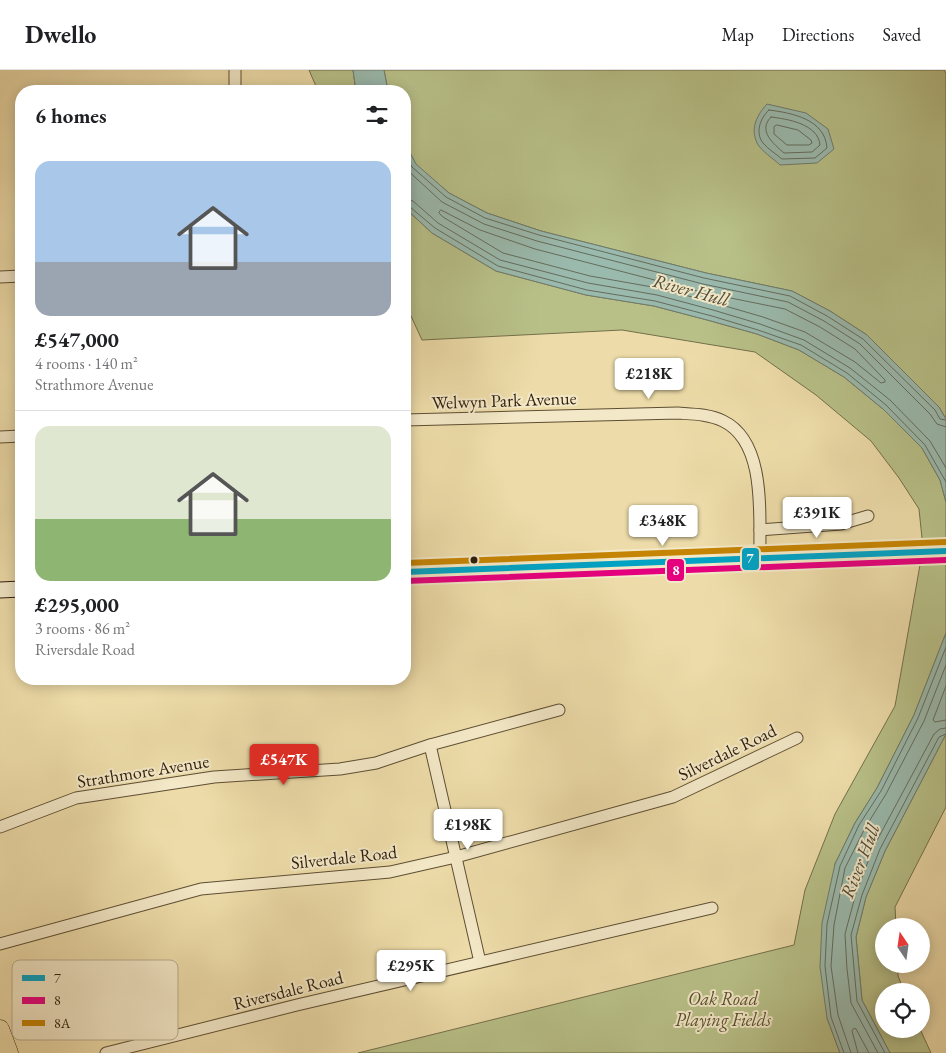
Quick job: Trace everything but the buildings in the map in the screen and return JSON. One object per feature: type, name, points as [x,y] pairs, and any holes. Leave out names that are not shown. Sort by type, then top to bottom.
[{"type":"street","points":[[235,85],[236,70]]},
{"type":"street","points":[[0,277],[15,276]]},
{"type":"street","name":"Welwyn Park Avenue","points":[[411,420],[678,413],[703,415],[723,421],[738,432],[748,445],[757,468],[760,558]]},
{"type":"street","points":[[0,437],[15,436]]},
{"type":"street","points":[[760,530],[841,524],[868,516]]},
{"type":"street","points":[[411,572],[946,551]]},
{"type":"street","points":[[0,590],[15,589]]},
{"type":"street","name":"Strathmore Avenue","points":[[0,827],[76,798],[214,777],[340,769],[376,763],[430,745],[559,710]]},
{"type":"street","name":"Silverdale Road","points":[[0,944],[201,888],[390,872],[456,857],[673,797],[797,738]]},
{"type":"street","points":[[430,745],[480,962]]},
{"type":"street","name":"Riversdale Road","points":[[178,1035],[297,1005],[712,908]]},
{"type":"street","name":"Riversdale Road","points":[[106,1053],[158,1040]]},
{"type":"green space","points":[[309,70],[353,70],[355,85],[315,85]]},
{"type":"green space","points":[[384,70],[944,70],[946,73],[946,419],[939,407],[867,335],[830,311],[792,291],[706,273],[541,231],[487,213],[449,193],[415,164],[411,156],[411,85],[387,85]]},
{"type":"green space","name":"Oak Road Playing Fields","points":[[411,214],[432,233],[496,271],[586,295],[654,306],[757,334],[799,350],[844,377],[883,409],[922,448],[940,480],[946,502],[946,633],[914,715],[877,788],[855,823],[835,864],[827,1018],[840,1053],[358,1053],[794,945],[805,890],[835,814],[895,706],[923,548],[919,509],[899,478],[871,441],[816,395],[755,352],[622,330],[422,340],[411,316]]},
{"type":"green space","points":[[946,734],[946,807],[895,907],[896,918],[875,918],[875,973],[898,973],[901,983],[875,983],[875,1025],[862,1000],[856,937],[866,897],[885,851]]},
{"type":"green space","points":[[882,1038],[924,1038],[931,1053],[890,1053]]},
{"type":"water","points":[[353,70],[384,70],[387,85],[355,85]]},
{"type":"water","points":[[767,104],[806,113],[828,129],[834,149],[817,163],[780,165],[761,149],[755,137],[754,127],[760,113]]},
{"type":"water","name":"River Hull","points":[[411,154],[416,164],[449,193],[487,213],[541,231],[706,273],[792,291],[830,311],[867,335],[939,407],[946,419],[946,502],[940,480],[922,448],[883,409],[844,377],[799,350],[757,334],[654,306],[586,295],[496,271],[432,233],[411,214]]},
{"type":"water","name":"River Hull","points":[[946,633],[946,734],[885,851],[866,897],[856,937],[862,1000],[875,1025],[875,1038],[882,1038],[890,1053],[840,1053],[827,1018],[820,967],[822,923],[835,864],[855,823],[877,788],[914,715]]},
{"type":"transit line","name":"8A","points":[[411,563],[946,542]]},
{"type":"transit line","name":"7","points":[[411,572],[946,551]]},
{"type":"transit line","name":"8","points":[[411,581],[946,560]]}]
